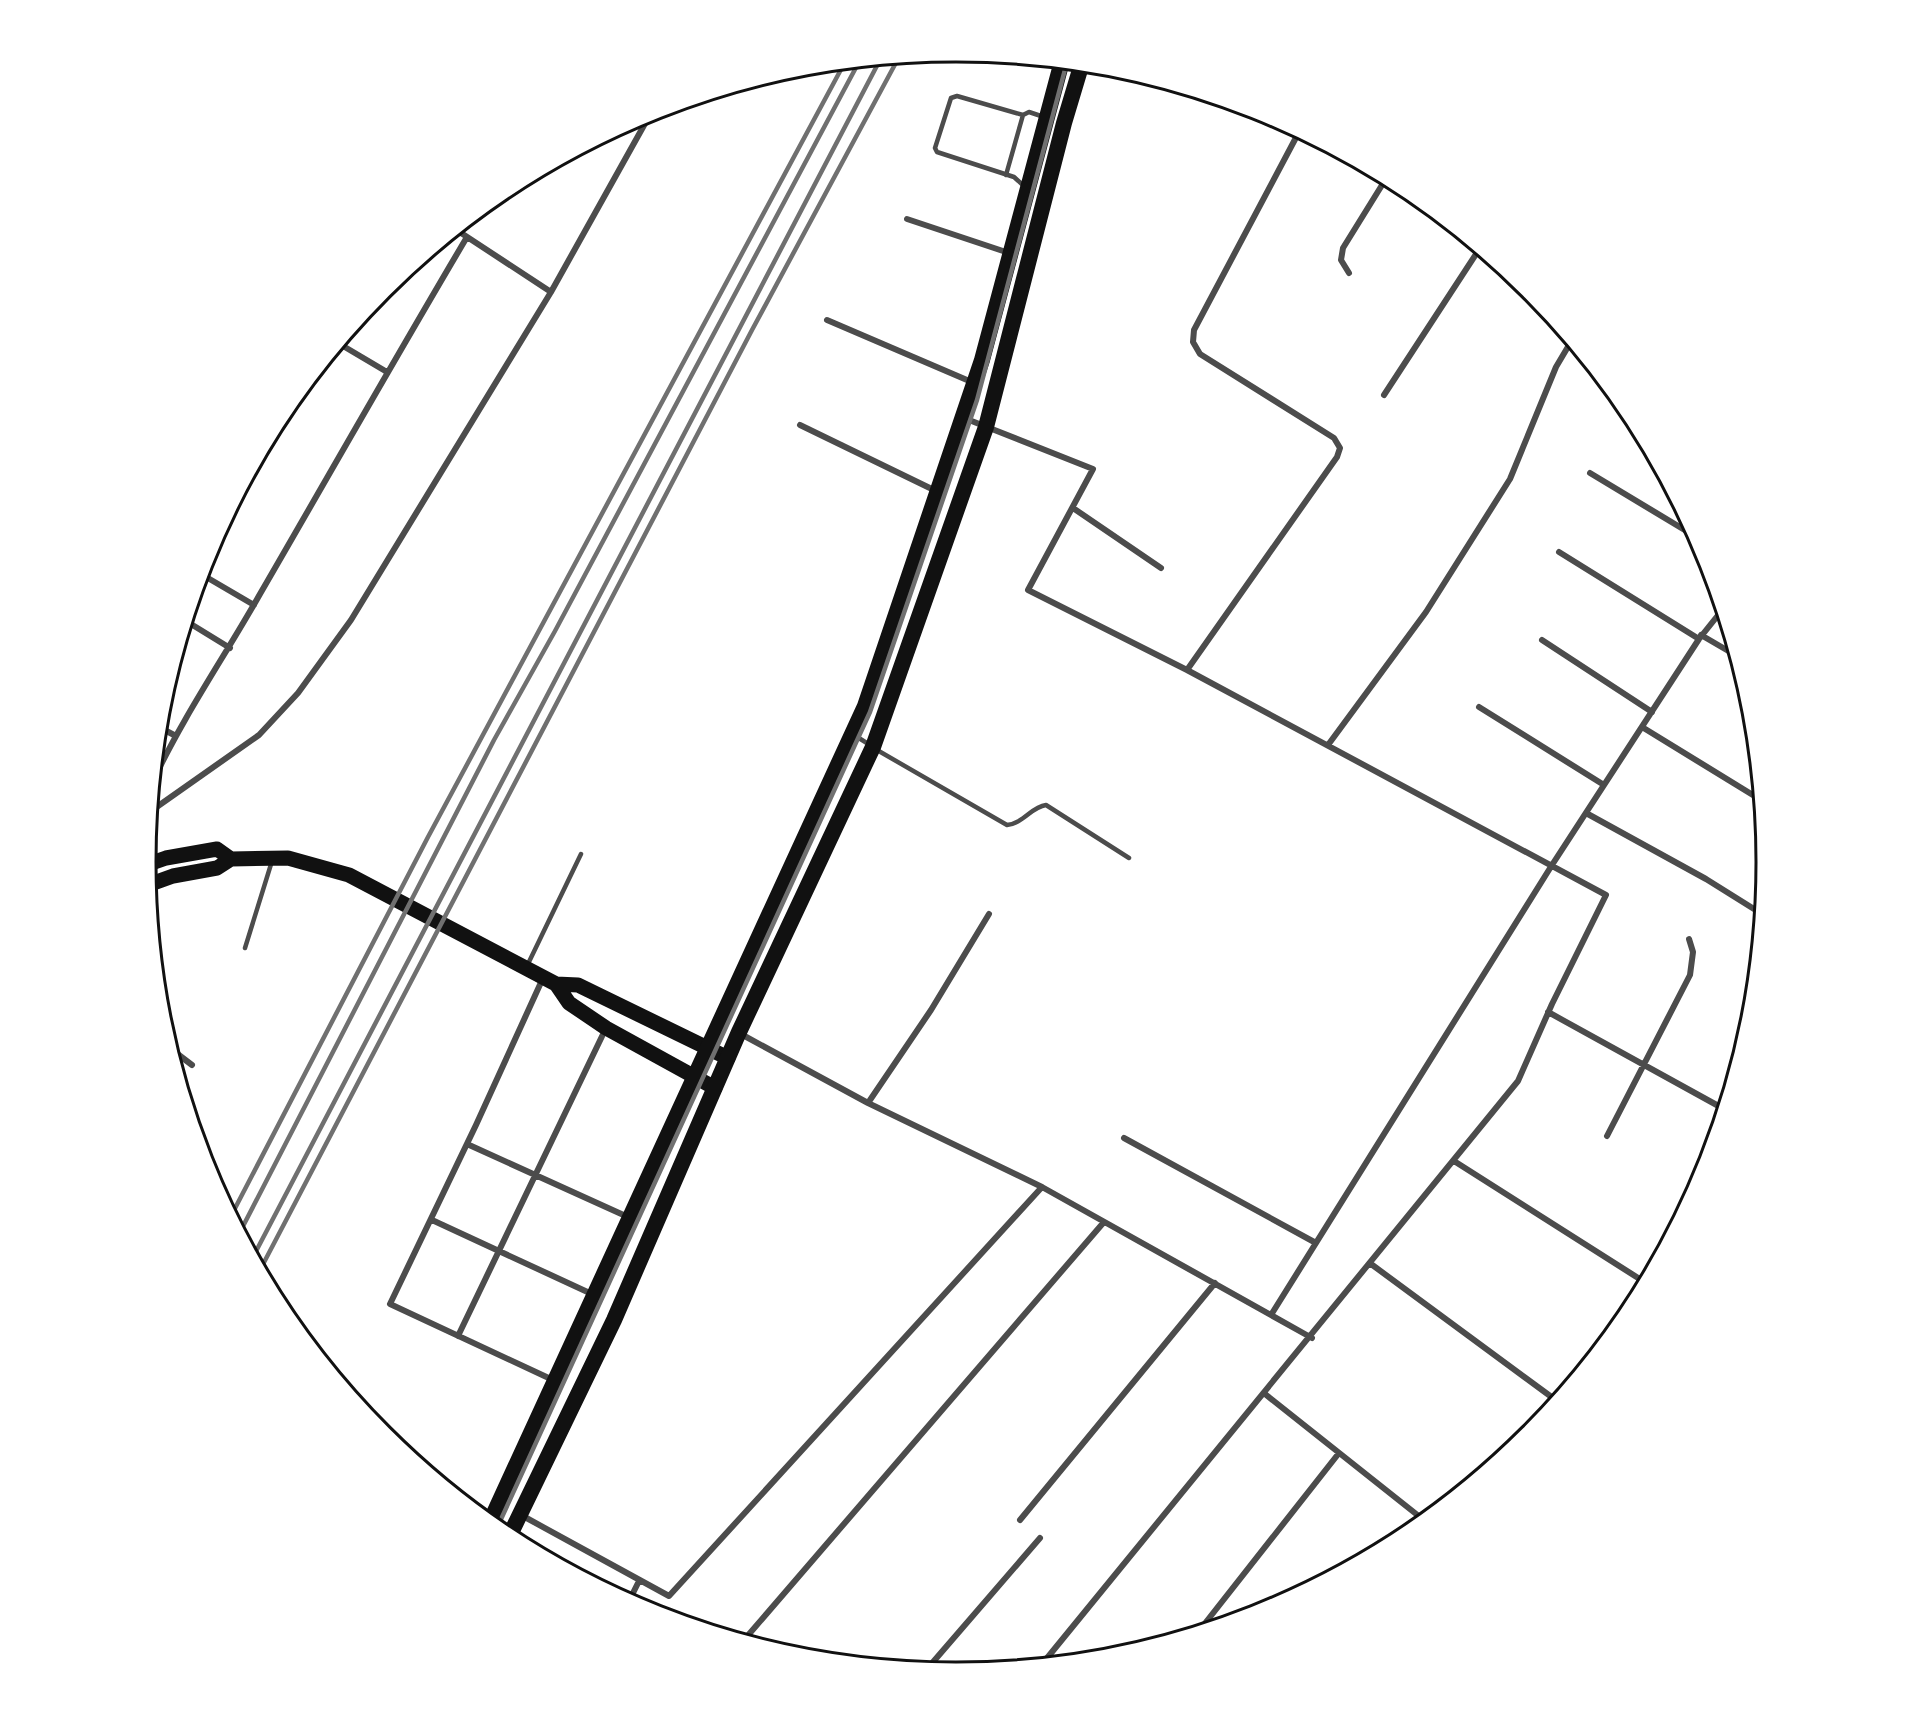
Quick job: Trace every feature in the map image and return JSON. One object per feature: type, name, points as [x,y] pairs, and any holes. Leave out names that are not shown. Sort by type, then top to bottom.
[{"type":"highway","points":[[494,1514],[553,1380],[631,1218],[865,706],[964,418],[1060,68]]},
{"type":"highway","points":[[513,1528],[641,1258],[739,1032],[873,747],[986,427],[1064,123],[1080,71]]},
{"type":"highway","points":[[618,1246],[641,1258]]},
{"type":"main road","points":[[156,861],[216,849],[231,859]]},
{"type":"main road","points":[[157,882],[173,876],[217,868],[231,859],[288,858],[349,875],[550,981],[579,985],[728,1059]]},
{"type":"main road","points":[[550,981],[569,1003],[606,1028],[715,1088]]},
{"type":"street","points":[[158,806],[259,735],[298,693],[351,620],[551,292],[644,125]]},
{"type":"street","points":[[1187,670],[1337,457],[1340,448],[1334,438],[1200,354],[1193,342],[1194,330],[1296,137]]},
{"type":"street","points":[[1349,273],[1341,260],[1343,248],[1382,185]]},
{"type":"street","points":[[907,219],[1010,253]]},
{"type":"street","points":[[461,233],[551,292]]},
{"type":"street","points":[[163,760],[174,735],[230,648],[387,372],[467,237]]},
{"type":"street","points":[[1384,395],[1476,254]]},
{"type":"street","points":[[827,320],[974,383]]},
{"type":"street","points":[[1328,745],[1426,612],[1510,479],[1556,367],[1568,346]]},
{"type":"street","points":[[344,347],[387,372]]},
{"type":"street","points":[[964,418],[1093,469],[1028,590],[1187,670],[1606,895],[1548,1012],[1518,1081],[1312,1338],[1049,1656]]},
{"type":"street","points":[[800,425],[939,493]]},
{"type":"street","points":[[1590,473],[1684,530]]},
{"type":"street","points":[[1072,508],[1161,568]]},
{"type":"street","points":[[1559,552],[1700,637],[1728,652]]},
{"type":"street","points":[[208,578],[254,605]]},
{"type":"street","points":[[1271,1315],[1552,865],[1700,637],[1718,616]]},
{"type":"street","points":[[193,625],[230,648]]},
{"type":"street","points":[[1542,640],[1652,712]]},
{"type":"street","points":[[1479,707],[1604,785]]},
{"type":"street","points":[[1642,727],[1754,796]]},
{"type":"street","points":[[167,731],[174,735]]},
{"type":"street","points":[[1586,813],[1706,879],[1755,910]]},
{"type":"street","points":[[868,1103],[931,1010],[989,914]]},
{"type":"street","points":[[1606,1136],[1670,1018],[1690,975],[1693,952],[1689,939]]},
{"type":"street","points":[[550,981],[467,1144],[390,1304],[553,1380]]},
{"type":"street","points":[[1548,1012],[1642,1066],[1718,1106]]},
{"type":"street","points":[[458,1336],[606,1028]]},
{"type":"street","points":[[739,1032],[868,1103],[1042,1187],[1312,1338]]},
{"type":"street","points":[[181,1057],[192,1065]]},
{"type":"street","points":[[1124,1138],[1316,1243]]},
{"type":"street","points":[[467,1144],[631,1218]]},
{"type":"street","points":[[1454,1161],[1639,1279]]},
{"type":"street","points":[[519,1514],[669,1596],[1042,1187]]},
{"type":"street","points":[[432,1220],[594,1295]]},
{"type":"street","points":[[749,1634],[1104,1222]]},
{"type":"street","points":[[1371,1264],[1551,1397]]},
{"type":"street","points":[[1020,1520],[1215,1283]]},
{"type":"street","points":[[1265,1394],[1418,1515]]},
{"type":"street","points":[[1207,1621],[1339,1453]]},
{"type":"street","points":[[934,1661],[1040,1538]]},
{"type":"street","points":[[633,1593],[639,1581]]},
{"type":"lane","points":[[1027,189],[1014,177],[937,152],[934,148],[951,98],[957,96],[1023,115],[1029,112],[1064,123]]},
{"type":"lane","points":[[1006,175],[1023,115]]},
{"type":"lane","points":[[852,734],[1007,825],[1016,824],[1039,806],[1046,805],[1129,858]]},
{"type":"lane","points":[[526,969],[581,854]]},
{"type":"lane","points":[[245,948],[272,858]]},
{"type":"railway","points":[[264,1262],[752,330],[895,64]]},
{"type":"railway","points":[[257,1249],[877,66]]},
{"type":"railway","points":[[244,1224],[494,740],[555,631],[856,68]]},
{"type":"railway","points":[[501,1519],[870,712],[977,400],[1065,69]]},
{"type":"railway","points":[[235,1207],[428,837],[841,70]]}]
